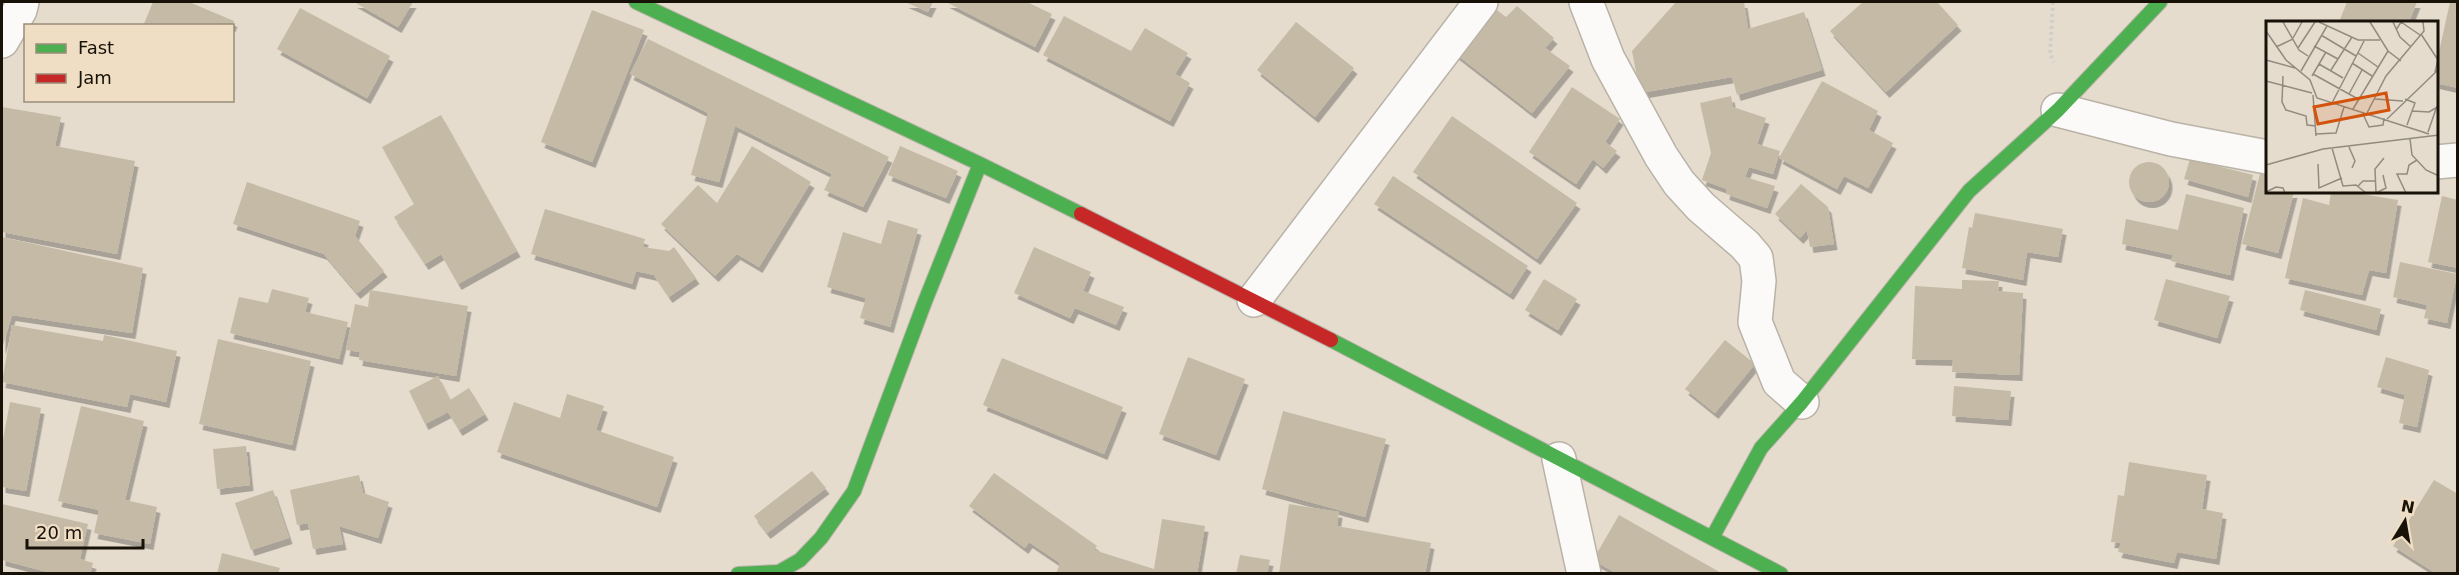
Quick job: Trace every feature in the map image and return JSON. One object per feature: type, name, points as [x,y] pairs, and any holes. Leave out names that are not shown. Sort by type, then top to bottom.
[{"type":"street","points":[[2,41],[20,10],[22,2]]},
{"type":"street","points":[[636,2],[980,164],[1254,300],[1781,573]]},
{"type":"street","points":[[1254,300],[1481,2]]},
{"type":"street","points":[[1586,2],[1608,59],[1661,156],[1679,183],[1701,207],[1745,244],[1756,258],[1759,281],[1755,322],[1779,382],[1802,402]]},
{"type":"street","points":[[1712,538],[1761,448],[1802,402],[1969,191],[2068,99],[2160,2]]},
{"type":"street","points":[[2068,99],[2171,139],[2266,157]]},
{"type":"street","points":[[2438,162],[2457,160]]},
{"type":"street","points":[[738,573],[782,571],[797,563],[838,519],[854,491],[924,304],[980,164]]},
{"type":"street","points":[[1559,459],[1584,573]]},
{"type":"path","points":[[2054,2],[2049,54],[2058,68],[2068,99]]},
{"type":"building","points":[[153,2],[189,2],[234,21],[233,24],[144,24]]},
{"type":"building","points":[[354,2],[413,2],[398,27]]},
{"type":"building","points":[[905,2],[933,2],[928,12]]},
{"type":"building","points":[[946,2],[1027,2],[1052,14],[1035,47]]},
{"type":"building","points":[[1676,2],[1744,2],[1748,29],[1804,12],[1822,70],[1737,95],[1732,77],[1640,93],[1632,51]]},
{"type":"building","points":[[1863,2],[1937,2],[1958,25],[1886,92],[1830,31]]},
{"type":"building","points":[[2347,2],[2417,2],[2409,21],[2339,21]]},
{"type":"building","points":[[2450,2],[2458,3],[2458,88],[2438,83],[2438,57]]},
{"type":"building","points":[[1489,4],[1506,17],[1517,6],[1554,38],[1545,48],[1570,66],[1532,113],[1452,51]]},
{"type":"building","points":[[300,8],[390,56],[367,98],[277,49]]},
{"type":"building","points":[[592,10],[644,30],[592,162],[541,142]]},
{"type":"building","points":[[1064,16],[1131,51],[1145,28],[1188,53],[1175,74],[1190,83],[1170,121],[1043,55]]},
{"type":"building","points":[[1296,22],[1354,68],[1315,117],[1257,70]]},
{"type":"building","points":[[648,39],[889,157],[863,207],[824,190],[832,174],[735,126],[719,182],[691,175],[708,113],[630,74]]},
{"type":"building","points":[[1822,81],[1878,111],[1869,130],[1893,143],[1868,188],[1844,176],[1837,189],[1779,158]]},
{"type":"building","points":[[1572,87],[1620,119],[1605,142],[1617,151],[1603,168],[1593,159],[1576,184],[1529,152]]},
{"type":"building","points":[[1731,96],[1733,107],[1766,118],[1757,144],[1780,151],[1773,174],[1749,167],[1745,177],[1775,186],[1767,208],[1726,194],[1727,189],[1702,180],[1711,153],[1700,103]]},
{"type":"building","points":[[2,107],[61,117],[55,146],[135,161],[117,254],[2,232]]},
{"type":"building","points":[[441,115],[517,251],[458,284],[441,254],[425,264],[394,217],[414,204],[382,147]]},
{"type":"building","points":[[1452,116],[1577,203],[1537,259],[1413,172]]},
{"type":"building","points":[[752,146],[811,182],[759,267],[737,254],[715,276],[661,224],[698,185],[717,203]]},
{"type":"building","points":[[900,146],[958,171],[946,198],[888,175]]},
{"type":"building","points":[[2190,159],[2253,175],[2248,197],[2184,179]]},
{"type":"building","points":[[2149,162],[2157,163],[2163,168],[2168,174],[2168,190],[2163,196],[2157,201],[2149,202],[2141,201],[2135,196],[2130,190],[2129,182],[2130,174],[2135,168],[2141,163]]},
{"type":"building","points":[[2260,174],[2266,175],[2266,194],[2293,194],[2278,253],[2242,244]]},
{"type":"building","points":[[1393,176],[1528,266],[1510,294],[1374,204]]},
{"type":"building","points":[[247,182],[360,221],[355,236],[384,271],[357,293],[324,254],[233,224]]},
{"type":"building","points":[[1801,184],[1828,207],[1834,244],[1810,247],[1807,230],[1800,238],[1775,214]]},
{"type":"building","points":[[2186,194],[2244,208],[2230,275],[2171,261],[2173,255],[2122,244],[2126,219],[2178,230]]},
{"type":"building","points":[[2331,194],[2362,194],[2398,200],[2386,273],[2369,270],[2362,295],[2285,278],[2303,198],[2329,205]]},
{"type":"building","points":[[2442,196],[2458,200],[2458,268],[2428,262]]},
{"type":"building","points":[[545,209],[645,239],[643,247],[669,251],[674,247],[696,278],[669,297],[654,275],[636,271],[632,284],[531,254]]},
{"type":"building","points":[[1975,213],[2063,229],[2058,257],[2027,252],[2023,280],[1962,268],[1969,227],[1972,228]]},
{"type":"building","points":[[888,220],[918,229],[890,327],[860,318],[866,298],[827,287],[843,232],[881,244]]},
{"type":"building","points":[[2,237],[143,268],[132,333],[12,315],[2,349]]},
{"type":"building","points":[[1034,247],[1091,272],[1083,291],[1124,307],[1116,325],[1075,308],[1070,318],[1014,293]]},
{"type":"building","points":[[2400,262],[2457,274],[2447,323],[2424,318],[2427,305],[2393,297]]},
{"type":"building","points":[[1544,279],[1577,299],[1558,330],[1525,310]]},
{"type":"building","points":[[2166,279],[2230,296],[2217,338],[2154,320]]},
{"type":"building","points":[[1962,280],[1999,281],[1998,291],[2023,293],[2019,375],[1952,372],[1953,360],[1912,359],[1915,286],[1962,289]]},
{"type":"building","points":[[272,289],[309,298],[305,312],[348,322],[339,359],[230,333],[239,297],[268,303]]},
{"type":"building","points":[[370,290],[468,306],[456,376],[359,360],[360,352],[346,350],[355,304],[368,307]]},
{"type":"building","points":[[2305,290],[2381,309],[2376,330],[2300,310]]},
{"type":"building","points":[[12,325],[103,341],[104,335],[177,351],[166,402],[130,394],[127,407],[2,382]]},
{"type":"building","points":[[218,339],[311,361],[292,445],[199,424]]},
{"type":"building","points":[[1725,340],[1755,364],[1715,413],[1685,389]]},
{"type":"building","points":[[1188,357],[1245,379],[1216,455],[1159,434]]},
{"type":"building","points":[[2386,357],[2429,370],[2417,427],[2399,423],[2405,395],[2377,387]]},
{"type":"building","points":[[1002,358],[1123,407],[1104,454],[983,405]]},
{"type":"building","points":[[438,376],[450,400],[469,388],[485,414],[459,430],[448,412],[425,424],[409,391]]},
{"type":"building","points":[[1954,386],[2011,391],[2008,420],[1952,416]]},
{"type":"building","points":[[567,394],[604,406],[596,430],[674,457],[657,507],[497,452],[514,402],[560,418]]},
{"type":"building","points":[[10,402],[41,408],[26,491],[2,487],[2,445]]},
{"type":"building","points":[[81,406],[144,421],[125,500],[157,507],[150,544],[94,533],[99,510],[58,501]]},
{"type":"building","points":[[1283,411],[1386,439],[1365,517],[1262,489]]},
{"type":"building","points":[[246,446],[250,485],[217,489],[213,449]]},
{"type":"building","points":[[2129,462],[2207,475],[2202,509],[2223,513],[2216,559],[2177,552],[2174,563],[2118,552],[2121,543],[2111,542],[2118,495],[2124,496]]},
{"type":"building","points":[[812,471],[826,488],[767,533],[754,516]]},
{"type":"building","points":[[994,473],[1097,546],[1094,550],[1154,569],[1162,519],[1205,526],[1197,574],[1056,574],[1060,563],[1029,542],[1025,548],[969,506]]},
{"type":"building","points":[[359,475],[363,493],[389,502],[378,538],[339,526],[343,544],[313,549],[308,523],[297,525],[290,490]]},
{"type":"building","points":[[2434,480],[2458,494],[2458,574],[2437,574],[2393,546]]},
{"type":"building","points":[[273,490],[289,538],[251,550],[235,503]]},
{"type":"building","points":[[2,504],[88,524],[80,559],[93,563],[90,574],[55,574],[2,560]]},
{"type":"building","points":[[1289,504],[1339,512],[1337,526],[1431,543],[1425,574],[1279,574]]},
{"type":"building","points":[[1619,515],[1723,574],[1618,574],[1593,560]]},
{"type":"building","points":[[222,553],[280,568],[278,574],[217,574]]},
{"type":"building","points":[[1240,555],[1270,560],[1267,574],[1236,574]]},
{"type":"traffic: fast","points":[[636,2],[1081,214]]},
{"type":"traffic: fast","points":[[1712,538],[1761,448],[1802,402],[1969,191],[2058,110],[2160,2]]},
{"type":"traffic: fast","points":[[738,574],[779,572],[800,560],[821,538],[854,491],[924,304],[980,164]]},
{"type":"traffic: fast","points":[[1331,340],[1781,574]]},
{"type":"traffic: jam","points":[[1081,214],[1331,340]]}]
